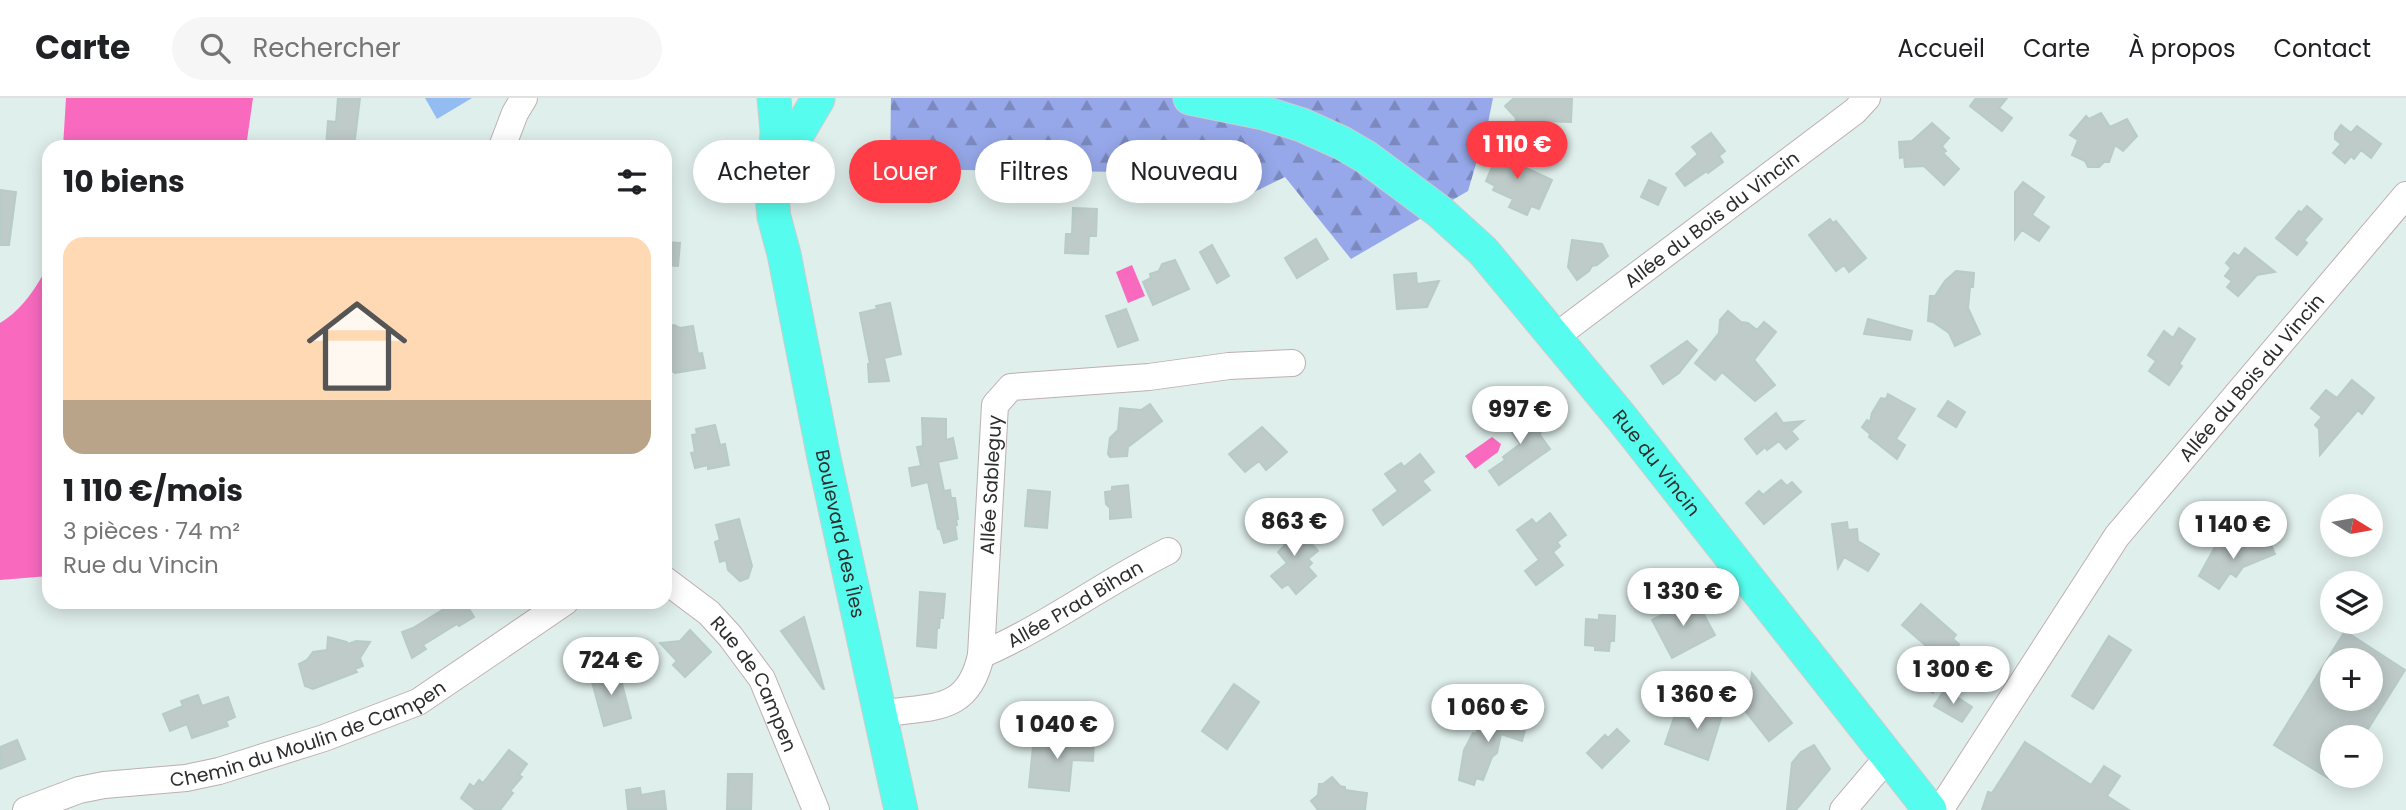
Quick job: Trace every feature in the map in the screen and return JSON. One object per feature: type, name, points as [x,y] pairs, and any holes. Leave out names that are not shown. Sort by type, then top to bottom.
[{"type":"main road","name":"Boulevard des Îles","points":[[774,98],[777,141],[772,197],[774,217],[901,810]]},
{"type":"main road","points":[[798,98],[819,98]]},
{"type":"main road","name":"Boulevard des Îles","points":[[784,254],[789,176],[794,145],[801,125],[819,98]]},
{"type":"main road","name":"Rue du Vincin","points":[[1191,98],[1264,113],[1302,125],[1342,143],[1366,157],[1440,212],[1483,251],[1621,417],[1930,810]]},
{"type":"street","points":[[505,140],[524,98]]},
{"type":"street","name":"Allée du Bois du Vincin","points":[[1555,337],[1855,111],[1867,98]]},
{"type":"street","name":"Allée du Bois du Vincin","points":[[1940,810],[2117,536],[2406,195]]},
{"type":"street","name":"Allée Sableguy","points":[[881,714],[948,705],[962,695],[977,675],[981,655],[995,405],[1011,387],[1149,377],[1229,366],[1292,363]]},
{"type":"street","name":"Allée Prad Bihan","points":[[981,655],[1007,644],[1168,551]]},
{"type":"street","name":"Rue de Campen","points":[[672,585],[709,613],[762,679],[816,810]]},
{"type":"street","name":"Chemin du Moulin de Campen","points":[[26,810],[79,790],[104,785],[186,778],[219,771],[324,738],[418,702],[555,609]]},
{"type":"street","points":[[1843,810],[1888,757]]},
{"type":"green space","points":[[891,98],[1493,98],[1468,191],[1351,259],[1285,177],[1262,188],[1262,140],[1106,140],[1106,172],[1092,172],[1092,140],[975,140],[975,170],[961,170],[961,140],[890,140]]},
{"type":"shaded area","points":[[66,98],[253,98],[247,140],[63,140]]},
{"type":"shaded area","points":[[425,98],[472,98],[437,119]]},
{"type":"shaded area","points":[[1132,265],[1145,296],[1128,303],[1116,272]]},
{"type":"shaded area","points":[[42,277],[42,577],[0,580],[0,323],[16,311]]},
{"type":"shaded area","points":[[1492,437],[1501,444],[1498,452],[1475,469],[1465,456]]},
{"type":"building","points":[[338,98],[360,98],[355,140],[327,140],[328,121],[336,122]]},
{"type":"building","points":[[1514,98],[1572,99],[1571,122],[1539,121],[1533,126],[1515,125],[1516,118],[1505,106]]},
{"type":"building","points":[[1976,98],[2007,98],[1999,108],[2012,118],[2002,131],[1970,106]]},
{"type":"building","points":[[2101,113],[2110,127],[2127,119],[2137,136],[2123,151],[2115,145],[2109,162],[2104,162],[2099,167],[2088,167],[2085,161],[2072,155],[2078,140],[2070,135],[2086,116],[2089,119]]},
{"type":"building","points":[[1932,123],[1949,138],[1942,146],[1946,151],[1943,153],[1959,169],[1944,185],[1924,166],[1905,167],[1904,157],[1900,158],[1899,142],[1912,141]]},
{"type":"building","points":[[2341,125],[2351,133],[2357,126],[2381,144],[2371,158],[2361,150],[2354,159],[2351,156],[2345,163],[2333,153],[2341,144],[2335,139],[2335,133]]},
{"type":"building","points":[[1711,133],[1725,151],[1719,156],[1723,162],[1685,186],[1676,174],[1698,154],[1692,147]]},
{"type":"building","points":[[1499,145],[1524,157],[1520,165],[1552,180],[1539,209],[1531,206],[1527,215],[1509,207],[1513,199],[1493,190],[1495,186],[1486,181],[1492,167],[1489,166]]},
{"type":"building","points":[[1649,180],[1666,188],[1658,205],[1641,197]]},
{"type":"building","points":[[2023,182],[2044,197],[2032,215],[2049,227],[2039,241],[2022,230],[2015,239],[2015,192]]},
{"type":"building","points":[[0,190],[16,192],[9,245],[0,245]]},
{"type":"building","points":[[2307,206],[2322,219],[2304,240],[2307,243],[2297,255],[2276,238],[2299,211],[2301,213]]},
{"type":"building","points":[[1073,208],[1097,209],[1096,236],[1089,236],[1088,254],[1065,253],[1066,234],[1072,234]]},
{"type":"building","points":[[1830,219],[1833,223],[1836,221],[1866,258],[1849,272],[1844,265],[1836,271],[1809,235]]},
{"type":"building","points":[[1316,239],[1328,259],[1297,278],[1285,258]]},
{"type":"building","points":[[1572,240],[1602,244],[1608,256],[1577,280],[1568,267]]},
{"type":"building","points":[[672,242],[680,243],[678,266],[672,266]]},
{"type":"building","points":[[1212,245],[1229,276],[1217,283],[1200,252]]},
{"type":"building","points":[[2245,248],[2275,272],[2257,275],[2238,296],[2227,287],[2232,281],[2225,276],[2231,268],[2226,263],[2234,253],[2239,256]]},
{"type":"building","points":[[1175,260],[1189,289],[1153,305],[1143,282],[1151,278],[1150,274],[1159,271],[1162,264]]},
{"type":"building","points":[[1956,271],[1974,273],[1968,308],[1980,334],[1955,346],[1949,333],[1928,321],[1930,296],[1935,296]]},
{"type":"building","points":[[1416,273],[1417,284],[1439,281],[1427,307],[1397,309],[1394,275]]},
{"type":"building","points":[[890,303],[901,354],[884,358],[889,381],[869,382],[870,364],[860,313]]},
{"type":"building","points":[[1126,309],[1138,340],[1118,347],[1106,316]]},
{"type":"building","points":[[1728,311],[1757,330],[1764,322],[1776,332],[1754,360],[1775,385],[1755,401],[1722,372],[1715,380],[1695,363],[1719,333],[1720,320]]},
{"type":"building","points":[[1868,319],[1912,331],[1910,340],[1864,334]]},
{"type":"building","points":[[672,325],[680,328],[693,326],[698,354],[702,353],[705,368],[675,373],[672,371]]},
{"type":"building","points":[[2179,328],[2195,339],[2169,385],[2149,371],[2156,361],[2148,355],[2164,331],[2173,338]]},
{"type":"building","points":[[1687,341],[1697,350],[1679,373],[1663,384],[1651,366]]},
{"type":"building","points":[[2352,380],[2374,398],[2362,414],[2358,410],[2320,455],[2319,429],[2315,425],[2322,417],[2311,408],[2326,390],[2337,398]]},
{"type":"building","points":[[1888,394],[1915,409],[1896,439],[1905,445],[1897,459],[1869,437],[1870,434],[1862,427],[1867,420],[1870,422],[1881,398],[1886,399]]},
{"type":"building","points":[[1948,401],[1965,412],[1956,427],[1938,416]]},
{"type":"building","points":[[1150,404],[1162,421],[1128,447],[1127,456],[1110,457],[1110,438],[1118,430],[1120,408],[1141,410]]},
{"type":"building","points":[[1519,405],[1532,423],[1542,426],[1540,435],[1550,449],[1499,485],[1489,471],[1505,460],[1503,457],[1520,444],[1502,418]]},
{"type":"building","points":[[1776,413],[1783,423],[1803,421],[1791,431],[1798,439],[1786,449],[1779,441],[1757,454],[1745,439]]},
{"type":"building","points":[[922,418],[946,419],[946,440],[953,438],[957,458],[938,462],[944,491],[950,490],[951,498],[955,498],[958,519],[955,526],[957,539],[944,543],[938,529],[928,482],[912,486],[909,468],[921,466],[917,447],[923,446]]},
{"type":"building","points":[[715,425],[720,445],[725,444],[729,465],[708,469],[708,465],[695,468],[691,453],[695,452],[692,435],[697,434],[696,429]]},
{"type":"building","points":[[1262,427],[1287,452],[1266,470],[1259,461],[1245,472],[1229,454]]},
{"type":"building","points":[[1420,454],[1434,472],[1422,481],[1430,490],[1383,525],[1373,510],[1398,491],[1385,474],[1401,463],[1404,467]]},
{"type":"building","points":[[1781,480],[1787,486],[1792,482],[1801,492],[1764,524],[1746,503],[1759,491],[1763,495]]},
{"type":"building","points":[[1128,485],[1131,517],[1110,519],[1105,492],[1112,491],[1112,487]]},
{"type":"building","points":[[1028,490],[1050,492],[1047,528],[1025,526]]},
{"type":"building","points":[[1550,513],[1566,535],[1557,542],[1560,546],[1553,552],[1563,565],[1536,585],[1525,571],[1539,560],[1517,530],[1532,519],[1536,524]]},
{"type":"building","points":[[1281,518],[1296,535],[1300,531],[1318,551],[1308,559],[1312,563],[1308,567],[1316,576],[1296,594],[1288,584],[1282,588],[1271,576],[1287,563],[1278,552],[1285,545],[1270,528]]},
{"type":"building","points":[[739,519],[752,566],[748,578],[740,581],[728,570],[726,560],[720,562],[715,542],[720,540],[716,525]]},
{"type":"building","points":[[1847,522],[1848,530],[1857,529],[1858,541],[1879,554],[1868,571],[1844,557],[1838,568],[1832,524]]},
{"type":"building","points":[[2268,538],[2275,554],[2243,567],[2236,577],[2230,573],[2219,589],[2199,576],[2216,545],[2227,545],[2236,551]]},
{"type":"building","points":[[920,592],[945,594],[943,618],[940,618],[937,628],[936,648],[917,646]]},
{"type":"building","points":[[1695,598],[1715,635],[1672,658],[1652,620]]},
{"type":"building","points":[[1921,604],[1956,635],[1953,639],[1959,644],[1957,648],[1962,651],[1933,693],[1915,682],[1933,652],[1902,625]]},
{"type":"building","points":[[444,609],[469,609],[474,617],[423,645],[426,649],[412,658],[402,632]]},
{"type":"building","points":[[1599,615],[1615,616],[1614,641],[1610,641],[1609,651],[1595,650],[1595,646],[1585,645],[1586,619],[1599,620]]},
{"type":"building","points":[[804,617],[824,689],[781,631]]},
{"type":"building","points":[[690,630],[711,652],[685,677],[673,665],[677,661],[660,643],[680,641]]},
{"type":"building","points":[[2343,634],[2350,634],[2371,648],[2334,648]]},
{"type":"building","points":[[2109,636],[2131,650],[2093,709],[2072,696]]},
{"type":"building","points":[[328,637],[348,644],[356,641],[370,642],[360,658],[363,666],[355,669],[357,672],[313,689],[305,686],[299,664],[307,660],[313,652],[327,650]]},
{"type":"building","points":[[2383,656],[2405,670],[2383,705]]},
{"type":"building","points":[[617,665],[631,718],[604,726],[592,682],[604,678],[602,669]]},
{"type":"building","points":[[2320,671],[2320,711],[2379,711],[2371,725],[2320,725],[2320,773],[2274,745]]},
{"type":"building","points":[[1752,673],[1792,723],[1769,741],[1735,698],[1750,686]]},
{"type":"building","points":[[1234,684],[1259,702],[1227,749],[1202,731]]},
{"type":"building","points":[[1945,689],[1972,707],[1962,722],[1934,706]]},
{"type":"building","points":[[198,695],[202,706],[228,697],[235,717],[226,721],[228,726],[192,738],[187,724],[170,731],[163,714],[183,706],[181,701]]},
{"type":"building","points":[[1710,697],[1726,702],[1708,760],[1665,744],[1675,715],[1702,724]]},
{"type":"building","points":[[1484,709],[1527,723],[1522,741],[1501,734],[1497,753],[1492,757],[1483,780],[1476,778],[1474,785],[1459,780],[1464,750],[1473,733],[1476,734]]},
{"type":"building","points":[[1617,729],[1629,741],[1602,768],[1587,753],[1605,735],[1608,738]]},
{"type":"building","points":[[1074,735],[1094,742],[1093,761],[1072,760],[1069,791],[1029,787],[1034,736],[1074,740]]},
{"type":"building","points":[[17,740],[25,759],[0,769],[0,747]]},
{"type":"building","points":[[2025,742],[2091,785],[2104,766],[2120,776],[2107,796],[2129,810],[1982,810],[1988,792],[1992,793]]},
{"type":"building","points":[[1814,745],[1830,769],[1796,810],[1787,810],[1792,763],[1801,752]]},
{"type":"building","points":[[509,750],[527,764],[519,775],[522,777],[510,791],[513,793],[500,810],[476,810],[461,798],[470,784],[474,787],[479,780],[483,783]]},
{"type":"building","points":[[728,774],[752,774],[751,810],[727,809]]},
{"type":"building","points":[[1332,777],[1340,786],[1345,787],[1345,790],[1367,793],[1365,810],[1318,810],[1311,801],[1318,795],[1319,784]]},
{"type":"building","points":[[640,788],[641,795],[664,791],[666,809],[628,810],[626,790]]}]
